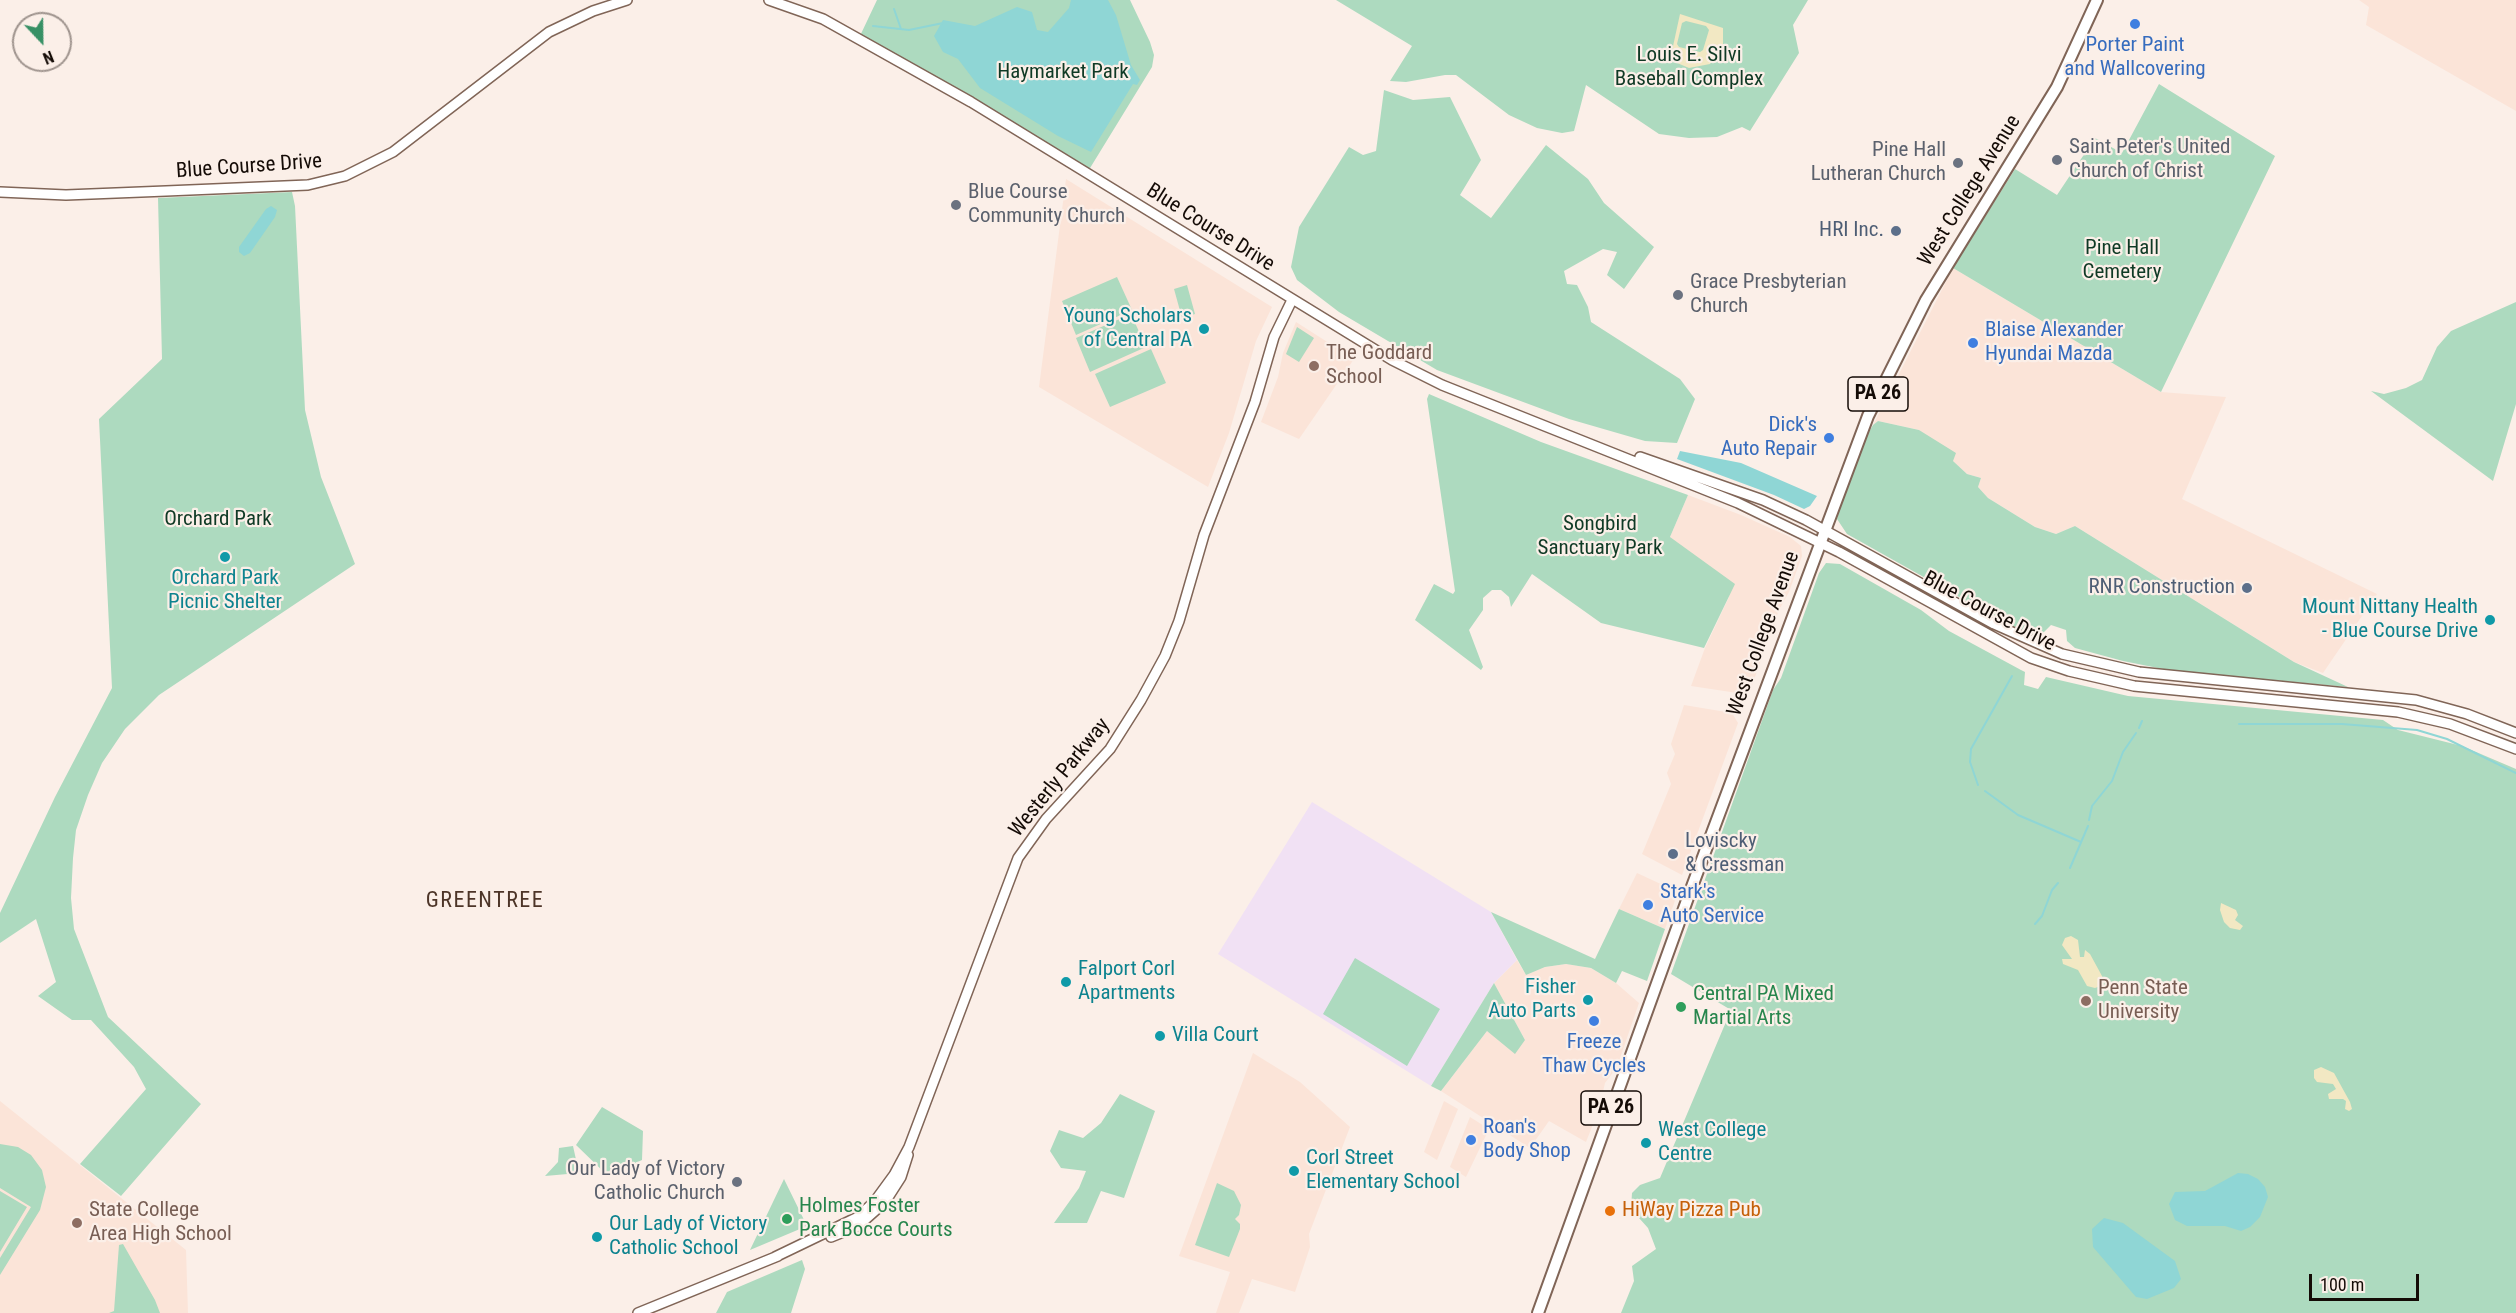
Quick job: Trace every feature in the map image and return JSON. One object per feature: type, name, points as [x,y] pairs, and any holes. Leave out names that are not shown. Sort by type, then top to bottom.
[{"type":"main road","name":"Blue Course Drive","points":[[0,192],[66,195],[287,186],[319,183],[345,177],[387,156],[543,36],[582,16],[627,0]]},
{"type":"main road","name":"Blue Course Drive","points":[[769,0],[823,19],[961,96],[1392,360],[1427,378],[1714,492],[1819,542],[1999,643],[2069,671],[2134,686],[2398,712],[2450,724],[2516,749]]},
{"type":"main road","name":"West College Avenue","points":[[1538,1313],[1819,542],[1868,416],[1904,342],[1952,256],[2057,87],[2097,0]]},
{"type":"main road","name":"Westerly Parkway","points":[[638,1313],[775,1257],[862,1214],[890,1182],[909,1147],[1004,891],[1030,839],[1110,749],[1160,668],[1179,621],[1202,541],[1253,406],[1274,337],[1292,300]]},
{"type":"main road","name":"Blue Course Drive","points":[[1577,438],[1693,474],[1763,500],[1824,530],[1994,624],[2070,656],[2145,673],[2416,700],[2467,714],[2516,733]]},
{"type":"shaded area","points":[[2359,0],[2516,0],[2516,111],[2366,25],[2369,7]]},
{"type":"shaded area","points":[[1066,179],[1272,307],[1256,341],[1229,433],[1208,487],[1039,387]]},
{"type":"shaded area","points":[[1953,268],[2161,392],[2226,397],[2182,499],[2377,594],[2323,673],[2294,662],[2075,526],[2056,534],[2035,527],[1988,498],[1978,487],[1981,478],[1967,474],[1919,430],[1878,421],[1873,425]]},
{"type":"shaded area","points":[[1296,322],[1354,359],[1299,439],[1261,422],[1278,377],[1283,353]]},
{"type":"shaded area","points":[[1688,495],[1790,537],[1801,546],[1802,556],[1789,592],[1779,610],[1751,688],[1744,694],[1691,686],[1705,648],[1729,597],[1670,537]]},
{"type":"shaded area","points":[[1684,705],[1732,713],[1738,723],[1682,875],[1642,854],[1671,784],[1667,773],[1675,754],[1671,744]]},
{"type":"shaded area","points":[[1312,802],[1491,912],[1517,960],[1494,983],[1431,1086],[1218,954]]},
{"type":"shaded area","points":[[1637,873],[1678,892],[1665,929],[1619,909]]},
{"type":"shaded area","points":[[1517,960],[1526,975],[1545,967],[1566,964],[1591,968],[1616,983],[1639,1003],[1617,1067],[1605,1083],[1599,1109],[1586,1142],[1549,1121],[1530,1148],[1441,1091],[1487,1031],[1525,1040],[1494,983]]},
{"type":"shaded area","points":[[1253,1053],[1300,1082],[1350,1127],[1309,1234],[1310,1247],[1295,1292],[1252,1279],[1239,1313],[1216,1313],[1230,1272],[1179,1256]]},
{"type":"shaded area","name":"State College Area High School","points":[[0,1101],[186,1250],[188,1313],[0,1313]]},
{"type":"shaded area","points":[[1444,1101],[1458,1109],[1437,1160],[1424,1152]]},
{"type":"shaded area","points":[[1470,1117],[1489,1129],[1466,1177],[1450,1167]]},
{"type":"green space","name":"Haymarket Park","points":[[877,0],[1130,0],[1150,42],[1154,55],[1152,67],[1087,173],[859,38]]},
{"type":"green space","name":"Louis E. Silvi Baseball Complex","points":[[1336,0],[1808,0],[1793,25],[1799,53],[1750,131],[1742,127],[1717,137],[1689,138],[1659,134],[1586,85],[1574,131],[1562,133],[1537,128],[1509,115],[1456,75],[1406,82],[1390,81],[1412,46]]},
{"type":"green space","name":"Pine Hall Cemetery","points":[[2159,84],[2275,156],[2161,392],[1953,268],[2015,169],[2057,195],[2095,138],[2122,153]]},
{"type":"green space","points":[[1384,90],[1413,100],[1450,97],[1481,160],[1460,195],[1491,218],[1546,145],[1588,179],[1604,203],[1654,247],[1624,289],[1607,275],[1617,252],[1603,249],[1564,271],[1567,284],[1577,285],[1588,307],[1591,322],[1680,379],[1695,399],[1677,443],[1645,441],[1569,419],[1437,370],[1339,312],[1297,280],[1291,267],[1299,227],[1349,147],[1363,155],[1376,151]]},
{"type":"green space","name":"Orchard Park","points":[[292,192],[295,206],[305,410],[321,477],[355,564],[159,695],[125,729],[102,763],[88,795],[76,830],[73,858],[71,898],[74,929],[108,1017],[201,1104],[121,1196],[80,1164],[146,1089],[134,1067],[91,1020],[72,1020],[38,996],[56,982],[36,919],[0,943],[0,913],[55,797],[112,688],[99,419],[162,359],[158,198]]},
{"type":"green space","points":[[1117,277],[1132,310],[1076,335],[1062,301]]},
{"type":"green space","points":[[1187,285],[1195,314],[1182,318],[1174,289]]},
{"type":"green space","points":[[2516,302],[2516,404],[2493,481],[2371,391],[2384,394],[2406,388],[2422,380],[2437,347],[2451,331]]},
{"type":"green space","points":[[1131,314],[1146,347],[1090,372],[1076,338]]},
{"type":"green space","points":[[1297,327],[1314,338],[1299,362],[1286,354]]},
{"type":"green space","points":[[1151,349],[1166,383],[1110,407],[1095,374]]},
{"type":"green space","name":"Songbird Sanctuary Park","points":[[1429,394],[1541,442],[1688,495],[1670,537],[1735,584],[1704,648],[1601,623],[1532,574],[1511,607],[1509,597],[1501,590],[1492,590],[1483,598],[1483,610],[1469,630],[1483,667],[1481,670],[1415,620],[1434,584],[1453,594],[1455,591],[1427,399]]},
{"type":"green space","points":[[1878,421],[1919,430],[1956,453],[1953,461],[1967,474],[1981,478],[1978,487],[1988,498],[2035,527],[2056,534],[2075,526],[2294,662],[2348,687],[2173,671],[2123,661],[2075,648],[2067,641],[2066,630],[2051,625],[2040,636],[2027,635],[1847,534],[1837,519],[1839,509],[1865,439]]},
{"type":"green space","name":"Penn State University","points":[[1826,563],[1840,564],[1921,610],[1949,631],[2025,672],[2024,685],[2038,689],[2046,677],[2128,696],[2383,720],[2398,730],[2462,746],[2516,769],[2516,1313],[1621,1313],[1634,1281],[1632,1266],[1656,1249],[1648,1228],[1631,1209],[1632,1193],[1640,1185],[1660,1178],[1731,1010],[1671,974],[1773,690],[1781,678],[1819,573]]},
{"type":"green space","points":[[1619,909],[1665,929],[1647,981],[1622,971],[1616,983],[1591,968],[1566,964],[1545,967],[1526,975],[1491,912],[1595,959]]},
{"type":"green space","points":[[1355,958],[1440,1009],[1407,1066],[1323,1014]]},
{"type":"green space","points":[[1494,983],[1525,1040],[1515,1054],[1487,1031],[1441,1091],[1431,1086]]},
{"type":"green space","points":[[1120,1094],[1155,1111],[1124,1198],[1101,1191],[1087,1223],[1054,1223],[1079,1188],[1086,1171],[1061,1168],[1050,1151],[1059,1130],[1083,1138],[1101,1123]]},
{"type":"green space","points":[[602,1107],[643,1131],[642,1160],[608,1176],[576,1145]]},
{"type":"green space","points":[[0,1144],[18,1147],[31,1155],[42,1170],[46,1187],[40,1210],[0,1275],[0,1258],[31,1207],[0,1188]]},
{"type":"green space","points":[[573,1146],[579,1173],[545,1176],[558,1162],[559,1148]]},
{"type":"green space","points":[[784,1179],[807,1226],[750,1250]]},
{"type":"green space","points":[[1217,1183],[1234,1191],[1241,1205],[1239,1215],[1235,1219],[1240,1224],[1240,1229],[1229,1257],[1195,1245]]},
{"type":"green space","points":[[0,1191],[27,1207],[0,1252]]},
{"type":"green space","points":[[123,1244],[160,1313],[109,1313],[114,1311],[119,1245]]},
{"type":"green space","points":[[802,1260],[805,1269],[791,1313],[716,1313],[727,1292]]},
{"type":"sand","points":[[1680,14],[1723,28],[1723,46],[1710,64],[1689,68],[1670,60]],"holes":[[[1686,21],[1706,26],[1709,30],[1703,50],[1700,52],[1679,47],[1677,44],[1682,23]]]},
{"type":"sand","points":[[2221,903],[2236,910],[2238,915],[2235,920],[2243,926],[2240,930],[2230,928],[2224,922],[2220,910]]},
{"type":"sand","points":[[2071,936],[2078,940],[2080,957],[2084,957],[2085,950],[2090,954],[2102,976],[2103,985],[2095,988],[2087,986],[2078,970],[2063,964],[2062,959],[2072,959],[2062,945],[2065,938]]},
{"type":"sand","points":[[2321,1067],[2334,1073],[2352,1109],[2349,1111],[2345,1109],[2346,1101],[2343,1099],[2329,1099],[2328,1094],[2336,1089],[2333,1084],[2317,1082],[2314,1078],[2314,1070]]},
{"type":"water","points":[[1071,0],[1108,0],[1116,15],[1131,65],[1140,80],[1137,85],[1133,84],[1091,152],[1058,136],[980,88],[958,59],[943,52],[934,36],[943,20],[975,26],[1017,7],[1032,12],[1037,30],[1048,32],[1069,8]]},
{"type":"water","points":[[271,206],[277,210],[275,217],[250,253],[244,256],[239,252],[239,247],[266,209]]},
{"type":"water","points":[[1680,451],[1741,463],[1817,496],[1810,506],[1804,509],[1774,495],[1677,459]]},
{"type":"water","points":[[2238,1173],[2248,1174],[2258,1179],[2265,1187],[2268,1197],[2260,1217],[2250,1227],[2241,1231],[2225,1226],[2187,1226],[2175,1220],[2169,1204],[2175,1192],[2205,1191]]},
{"type":"water","points":[[2104,1218],[2123,1223],[2175,1261],[2181,1279],[2174,1288],[2147,1299],[2136,1297],[2093,1247],[2092,1229]]},
{"type":"waterway","points":[[894,9],[901,29]]},
{"type":"waterway","points":[[873,26],[909,30],[943,23]]},
{"type":"waterway","points":[[1978,785],[1970,762],[1971,749],[2012,676]]},
{"type":"waterway","points":[[2139,728],[2142,721]]},
{"type":"waterway","points":[[2239,724],[2342,724],[2417,730],[2447,739],[2516,773]]},
{"type":"waterway","points":[[2089,820],[2092,806],[2112,781],[2123,752],[2136,733]]},
{"type":"waterway","points":[[1985,791],[2018,815],[2081,842]]},
{"type":"waterway","points":[[2070,868],[2088,826]]},
{"type":"waterway","points":[[2035,924],[2042,916],[2052,890],[2058,883]]},
{"type":"place","name":"Porter Paint and Wallcovering","points":[[2135,24]]},
{"type":"place","name":"Saint Peter's United Church of Christ","points":[[2057,160]]},
{"type":"place","name":"Pine Hall Lutheran Church","points":[[1958,163]]},
{"type":"place","name":"Blue Course Community Church","points":[[956,205]]},
{"type":"place","name":"HRI Inc.","points":[[1896,231]]},
{"type":"place","name":"Grace Presbyterian Church","points":[[1678,295]]},
{"type":"place","name":"Young Scholars of Central PA","points":[[1204,329]]},
{"type":"place","name":"Blaise Alexander Hyundai Mazda","points":[[1973,343]]},
{"type":"place","name":"The Goddard School","points":[[1314,366]]},
{"type":"place","name":"Dick's Auto Repair","points":[[1829,438]]},
{"type":"place","name":"Orchard Park Picnic Shelter","points":[[225,557]]},
{"type":"place","name":"RNR Construction","points":[[2247,588]]},
{"type":"place","name":"Mount Nittany Health - Blue Course Drive","points":[[2490,620]]},
{"type":"place","name":"Loviscky & Cressman","points":[[1673,854]]},
{"type":"place","name":"Stark's Auto Service","points":[[1648,905]]},
{"type":"place","name":"Falport Corl Apartments","points":[[1066,982]]},
{"type":"place","name":"Fisher Auto Parts","points":[[1588,1000]]},
{"type":"place","name":"Penn State University","points":[[2086,1001]]},
{"type":"place","name":"Central PA Mixed Martial Arts","points":[[1681,1007]]},
{"type":"place","name":"Freeze Thaw Cycles","points":[[1594,1021]]},
{"type":"place","name":"Villa Court","points":[[1160,1036]]},
{"type":"place","name":"Roan's Body Shop","points":[[1471,1140]]},
{"type":"place","name":"West College Centre","points":[[1646,1143]]},
{"type":"place","name":"Corl Street Elementary School","points":[[1294,1171]]},
{"type":"place","name":"Our Lady of Victory Catholic Church","points":[[737,1182]]},
{"type":"place","name":"HiWay Pizza Pub","points":[[1610,1211]]},
{"type":"place","name":"Holmes Foster Park Bocce Courts","points":[[787,1219]]},
{"type":"place","name":"State College Area High School","points":[[77,1223]]},
{"type":"place","name":"Our Lady of Victory Catholic School","points":[[597,1237]]},
{"type":"district","name":"GREENTREE","points":[[485,901]]}]
